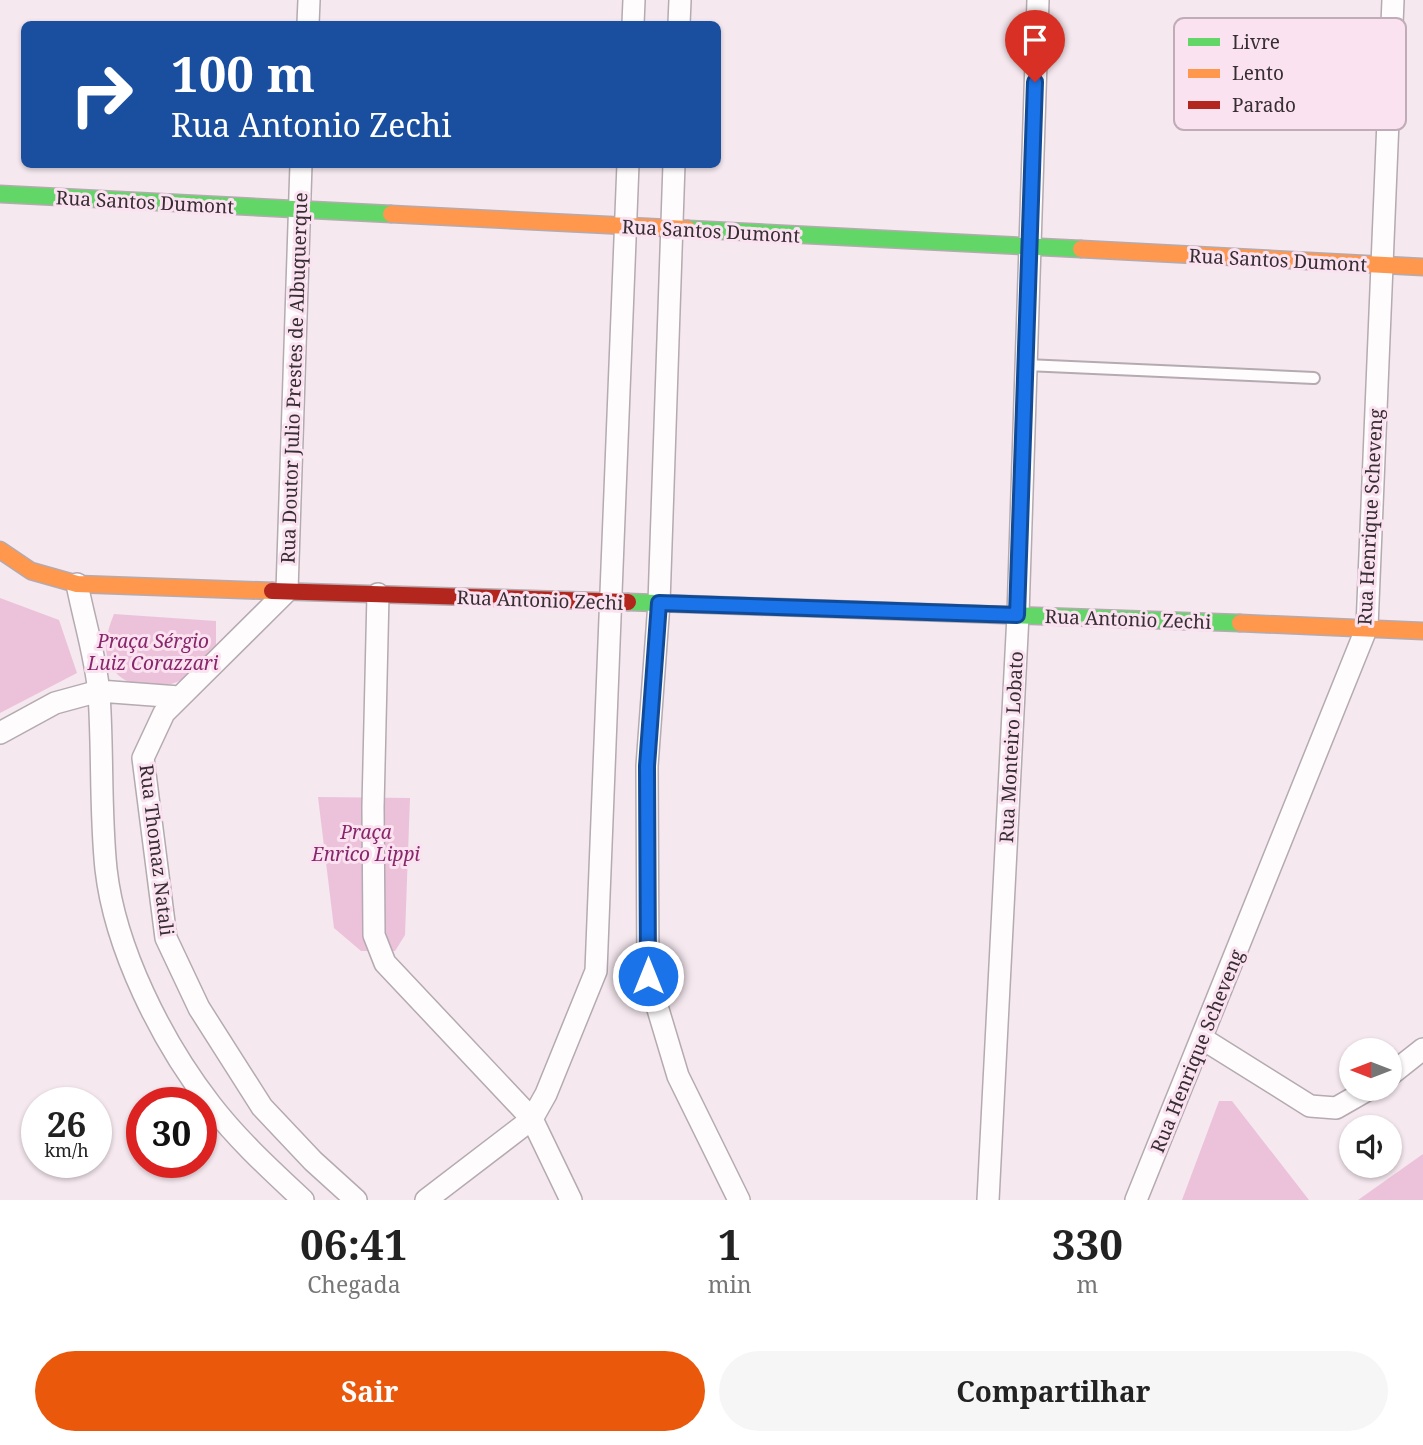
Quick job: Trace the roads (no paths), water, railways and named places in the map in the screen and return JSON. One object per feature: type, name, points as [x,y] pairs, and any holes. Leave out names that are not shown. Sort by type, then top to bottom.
[{"type":"street","points":[[308,21],[309,0]]},
{"type":"street","points":[[633,21],[634,0]]},
{"type":"street","points":[[679,21],[680,0]]},
{"type":"street","name":"Rua Monteiro Lobato","points":[[988,1200],[1017,615],[1038,0]]},
{"type":"street","name":"Rua Henrique Scheveng","points":[[1392,18],[1393,0]]},
{"type":"street","name":"Rua Henrique Scheveng","points":[[1136,1200],[1367,627],[1388,130]]},
{"type":"street","name":"Rua Doutor Julio Prestes de Albuquerque","points":[[287,591],[302,168]]},
{"type":"street","points":[[426,1200],[532,1119],[546,1094],[596,971],[628,168]]},
{"type":"street","points":[[674,168],[659,603],[647,766],[648,976],[678,1076],[739,1200]]},
{"type":"street","name":"Rua Santos Dumont","points":[[0,194],[1423,267]]},
{"type":"street","name":"Rua Antonio Zechi","points":[[0,550],[31,571],[77,584],[1367,627],[1419,634]]},
{"type":"street","points":[[77,584],[99,691],[106,870],[116,919],[131,967],[181,1063],[211,1105],[248,1148],[303,1200]]},
{"type":"street","name":"Rua Thomaz Natali","points":[[287,591],[164,713],[143,758],[166,938],[199,1008],[262,1107],[313,1161],[356,1200]]},
{"type":"street","points":[[378,594],[373,807],[374,934],[385,963],[532,1119],[571,1200]]},
{"type":"street","points":[[0,733],[55,703],[99,691],[179,697]]},
{"type":"street","points":[[1203,1039],[1310,1106],[1336,1108],[1348,1101]]},
{"type":"street","points":[[1402,1066],[1423,1049]]},
{"type":"lane","points":[[1026,365],[1314,378]]},
{"type":"park label","name":"Praça Sérgio Luiz Corazzari","points":[[153,652]]},
{"type":"park label","name":"Praça Enrico Lippi","points":[[366,843]]}]
